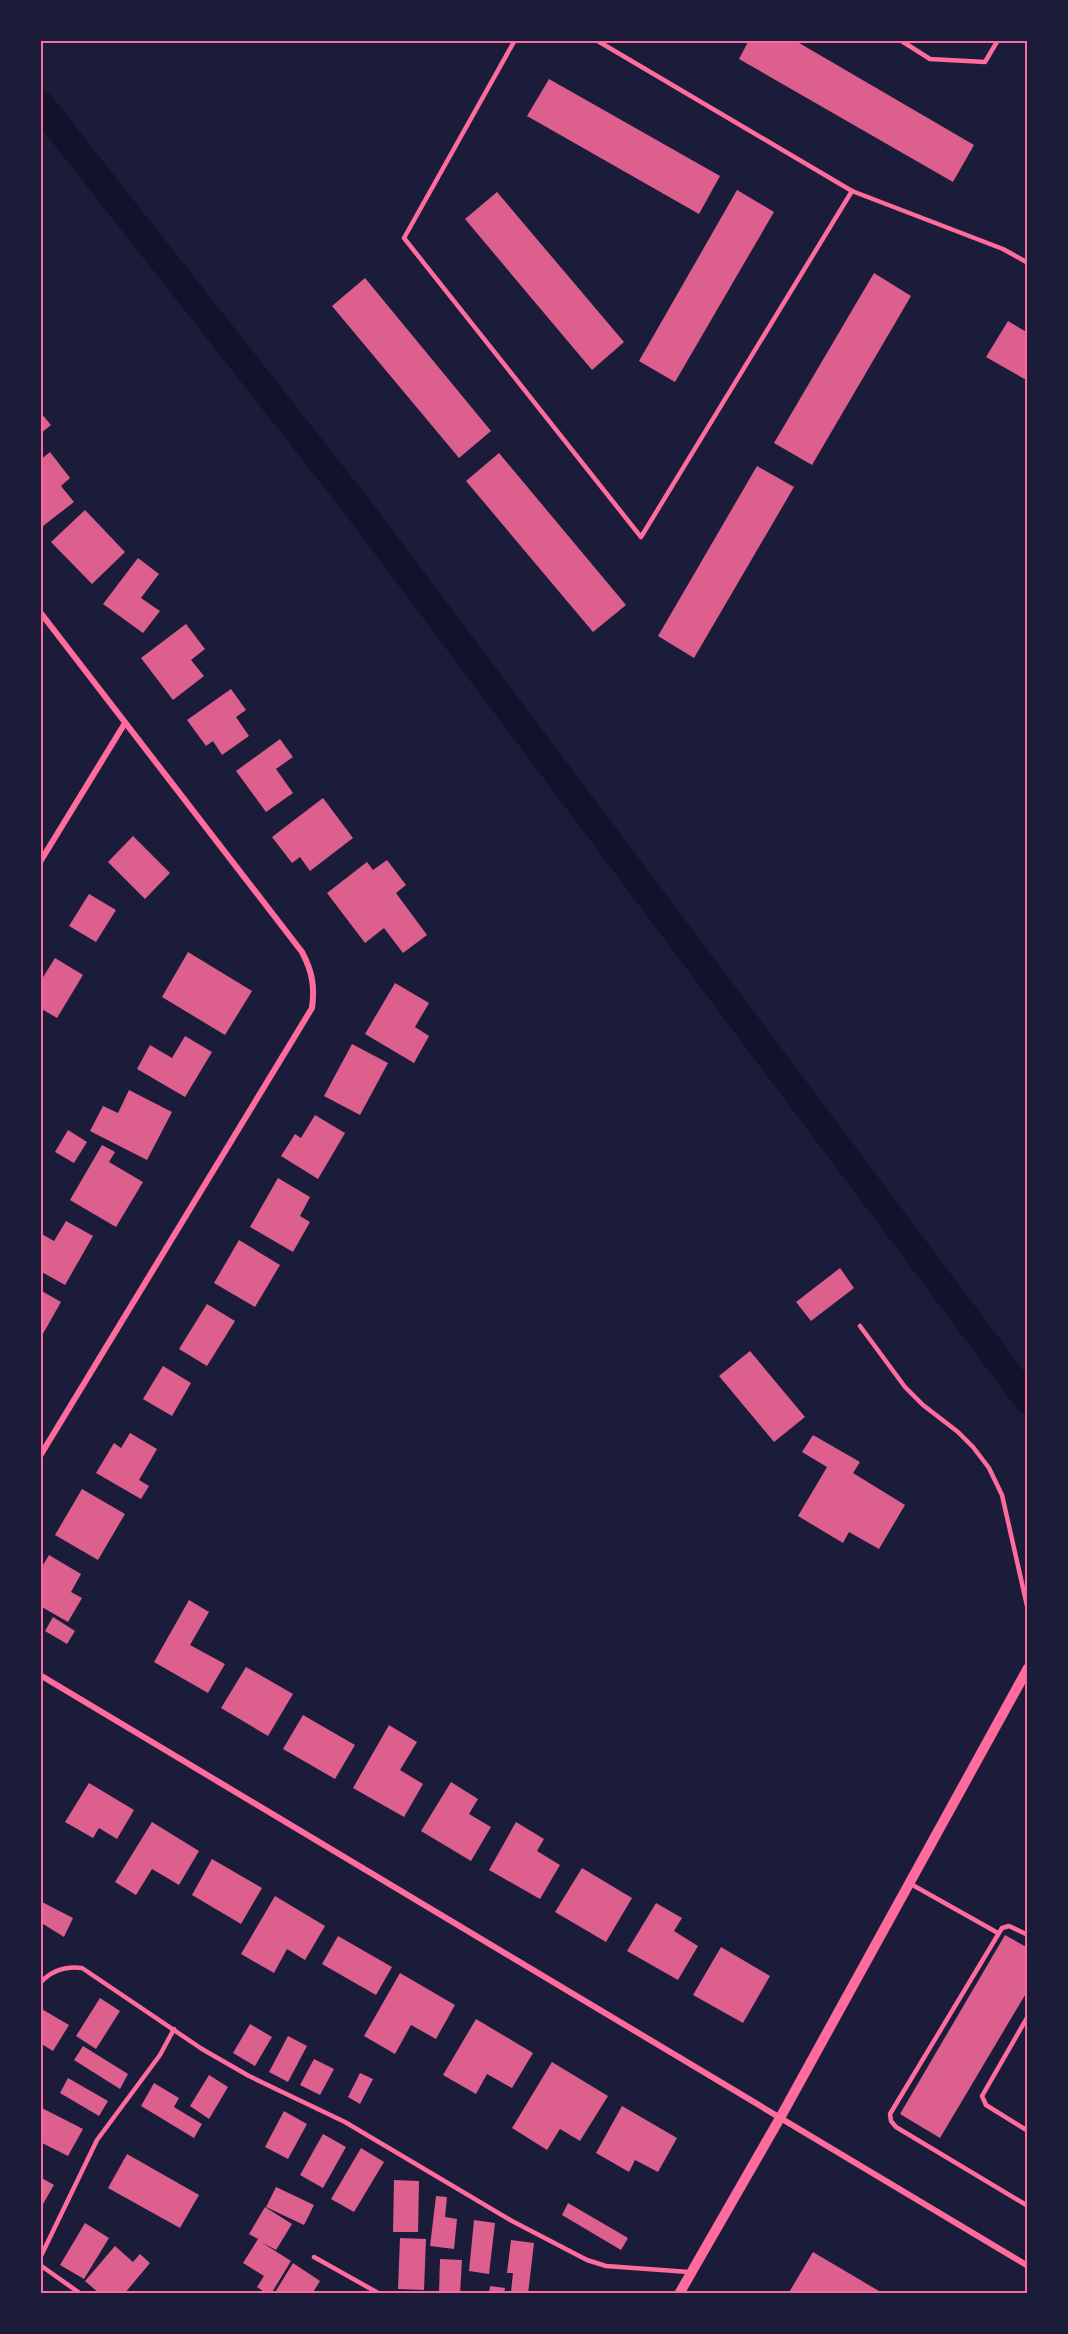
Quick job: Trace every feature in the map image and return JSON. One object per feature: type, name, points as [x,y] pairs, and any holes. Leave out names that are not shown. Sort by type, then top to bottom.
[{"type":"street","points":[[40,612],[302,952],[311,969],[314,988],[312,1008],[40,1456]]},
{"type":"street","points":[[40,862],[125,723]]},
{"type":"street","points":[[679,2294],[780,2118],[1028,1668]]},
{"type":"street","points":[[40,1675],[1028,2266]]},
{"type":"lane","points":[[515,40],[404,238],[641,537],[852,191]]},
{"type":"lane","points":[[596,40],[852,191],[1003,249],[1028,263]]},
{"type":"lane","points":[[900,40],[930,58],[985,62],[998,40]]},
{"type":"lane","points":[[860,1326],[905,1387],[923,1406],[958,1432],[973,1447],[997,1482],[1028,1610]]},
{"type":"lane","points":[[909,1883],[998,1934]]},
{"type":"lane","points":[[1028,1935],[1009,1926],[1002,1928],[890,2114],[891,2121],[896,2127],[1028,2206]]},
{"type":"lane","points":[[40,1983],[48,1975],[68,1966],[82,1968],[202,2049],[249,2076],[345,2122],[512,2221],[587,2260],[606,2266],[692,2272]]},
{"type":"lane","points":[[1028,2016],[982,2096],[986,2105],[1028,2131]]},
{"type":"lane","points":[[40,2258],[98,2140],[160,2055],[174,2029]]},
{"type":"lane","points":[[314,2257],[380,2294]]},
{"type":"lane","points":[[40,2265],[81,2294]]},
{"type":"building","points":[[749,40],[794,40],[974,145],[953,182],[739,59]]},
{"type":"building","points":[[549,79],[720,176],[699,214],[527,116]]},
{"type":"building","points":[[737,190],[774,212],[675,382],[639,361]]},
{"type":"building","points":[[497,192],[624,342],[592,370],[465,219]]},
{"type":"building","points":[[874,273],[911,296],[812,465],[774,443]]},
{"type":"building","points":[[365,278],[491,431],[459,458],[332,306]]},
{"type":"building","points":[[1008,321],[1028,333],[1028,381],[986,357]]},
{"type":"building","points":[[40,412],[51,425],[40,434]]},
{"type":"building","points":[[50,452],[70,478],[61,486],[74,502],[43,526],[40,522],[40,460]]},
{"type":"building","points":[[499,453],[626,605],[593,632],[466,481]]},
{"type":"building","points":[[757,466],[794,487],[694,658],[658,636]]},
{"type":"building","points":[[85,510],[125,552],[92,584],[51,542]]},
{"type":"building","points":[[138,558],[159,574],[141,598],[160,611],[143,633],[103,604]]},
{"type":"building","points":[[186,624],[205,649],[191,660],[204,676],[173,700],[141,658]]},
{"type":"building","points":[[231,689],[246,710],[236,717],[249,736],[222,755],[213,741],[206,746],[187,720]]},
{"type":"building","points":[[280,739],[293,757],[276,769],[293,793],[266,812],[236,771]]},
{"type":"building","points":[[323,798],[353,838],[310,871],[300,857],[292,863],[272,837]]},
{"type":"building","points":[[133,836],[170,873],[145,899],[108,862]]},
{"type":"building","points":[[387,860],[406,885],[396,893],[427,935],[403,953],[384,928],[365,943],[327,893],[367,862],[373,870]]},
{"type":"building","points":[[89,894],[116,910],[96,942],[69,926]]},
{"type":"building","points":[[188,952],[252,991],[225,1035],[162,997]]},
{"type":"building","points":[[55,958],[83,975],[57,1018],[40,1008],[40,982]]},
{"type":"building","points":[[395,983],[429,1003],[415,1027],[429,1036],[414,1063],[365,1034]]},
{"type":"building","points":[[185,1036],[212,1052],[185,1097],[137,1069],[150,1045],[172,1058]]},
{"type":"building","points":[[352,1044],[388,1063],[360,1115],[324,1096]]},
{"type":"building","points":[[129,1090],[172,1112],[147,1160],[90,1131],[103,1106],[118,1113]]},
{"type":"building","points":[[315,1115],[345,1133],[318,1179],[281,1156],[295,1134],[301,1138]]},
{"type":"building","points":[[68,1130],[87,1142],[74,1163],[55,1152]]},
{"type":"building","points":[[102,1145],[115,1152],[109,1162],[143,1182],[116,1227],[70,1200]]},
{"type":"building","points":[[278,1178],[310,1197],[300,1216],[310,1222],[293,1252],[250,1227]]},
{"type":"building","points":[[66,1221],[93,1236],[65,1285],[40,1271],[40,1233],[54,1241]]},
{"type":"building","points":[[239,1240],[280,1265],[255,1307],[214,1283]]},
{"type":"building","points":[[840,1268],[854,1288],[811,1321],[796,1302]]},
{"type":"building","points":[[40,1290],[61,1302],[40,1339]]},
{"type":"building","points":[[207,1304],[235,1321],[207,1366],[179,1349]]},
{"type":"building","points":[[750,1351],[805,1417],[774,1442],[719,1376]]},
{"type":"building","points":[[163,1366],[191,1383],[172,1416],[143,1399]]},
{"type":"building","points":[[130,1433],[157,1449],[139,1480],[149,1486],[141,1499],[96,1473],[114,1443],[121,1448]]},
{"type":"building","points":[[813,1435],[860,1462],[853,1473],[905,1505],[879,1549],[849,1532],[843,1543],[798,1516],[827,1467],[802,1452]]},
{"type":"building","points":[[82,1489],[125,1514],[98,1560],[55,1535]]},
{"type":"building","points":[[49,1555],[81,1574],[71,1592],[82,1598],[68,1622],[40,1606],[40,1570]]},
{"type":"building","points":[[189,1600],[209,1612],[190,1645],[225,1664],[208,1693],[154,1662]]},
{"type":"building","points":[[53,1617],[75,1631],[67,1644],[45,1631]]},
{"type":"building","points":[[246,1667],[293,1694],[268,1736],[221,1708]]},
{"type":"building","points":[[303,1715],[355,1745],[335,1779],[283,1749]]},
{"type":"building","points":[[389,1725],[417,1742],[400,1770],[423,1784],[404,1817],[353,1788]]},
{"type":"building","points":[[451,1782],[478,1799],[469,1814],[491,1827],[471,1861],[421,1831]]},
{"type":"building","points":[[89,1783],[134,1810],[117,1839],[99,1828],[93,1838],[65,1822]]},
{"type":"building","points":[[152,1822],[199,1851],[179,1885],[152,1869],[136,1895],[115,1882]]},
{"type":"building","points":[[516,1822],[544,1839],[537,1851],[560,1865],[540,1899],[489,1870]]},
{"type":"building","points":[[212,1859],[262,1888],[241,1924],[192,1895]]},
{"type":"building","points":[[582,1868],[632,1898],[606,1942],[555,1912]]},
{"type":"building","points":[[275,1896],[325,1926],[305,1960],[287,1949],[274,1973],[241,1954]]},
{"type":"building","points":[[40,1901],[73,1918],[64,1937],[40,1922]]},
{"type":"building","points":[[656,1903],[682,1918],[674,1931],[698,1946],[678,1980],[627,1951]]},
{"type":"building","points":[[1005,1935],[1028,1948],[1028,1990],[940,2138],[900,2114]]},
{"type":"building","points":[[338,1936],[392,1967],[376,1995],[322,1964]]},
{"type":"building","points":[[721,1947],[770,1976],[743,2023],[693,1995]]},
{"type":"building","points":[[400,1973],[455,2005],[436,2039],[411,2025],[395,2054],[364,2036]]},
{"type":"building","points":[[100,1998],[120,2011],[96,2049],[76,2036]]},
{"type":"building","points":[[40,2008],[69,2025],[53,2051],[40,2043]]},
{"type":"building","points":[[476,2019],[533,2053],[512,2088],[487,2074],[476,2094],[443,2075]]},
{"type":"building","points":[[250,2024],[272,2037],[255,2066],[233,2053]]},
{"type":"building","points":[[288,2036],[307,2046],[288,2082],[269,2072]]},
{"type":"building","points":[[83,2046],[128,2074],[120,2089],[74,2060]]},
{"type":"building","points":[[314,2059],[334,2069],[320,2095],[300,2085]]},
{"type":"building","points":[[552,2062],[608,2096],[580,2141],[560,2129],[547,2150],[512,2128]]},
{"type":"building","points":[[360,2073],[373,2079],[360,2104],[348,2097]]},
{"type":"building","points":[[209,2075],[228,2087],[209,2119],[190,2106]]},
{"type":"building","points":[[68,2078],[108,2101],[99,2116],[60,2093]]},
{"type":"building","points":[[154,2083],[179,2098],[174,2107],[202,2124],[194,2138],[141,2106]]},
{"type":"building","points":[[622,2106],[677,2138],[658,2172],[635,2160],[629,2172],[596,2153]]},
{"type":"building","points":[[40,2107],[83,2129],[68,2156],[40,2142]]},
{"type":"building","points":[[284,2111],[307,2124],[288,2159],[265,2147]]},
{"type":"building","points":[[323,2134],[346,2147],[323,2188],[300,2175]]},
{"type":"building","points":[[361,2148],[384,2162],[354,2212],[331,2199]]},
{"type":"building","points":[[127,2154],[199,2195],[180,2228],[108,2188]]},
{"type":"building","points":[[40,2177],[54,2185],[43,2204],[40,2202]]},
{"type":"building","points":[[394,2180],[419,2181],[418,2232],[393,2232]]},
{"type":"building","points":[[276,2187],[314,2205],[304,2225],[266,2207]]},
{"type":"building","points":[[436,2196],[447,2197],[445,2217],[457,2219],[454,2249],[430,2246]]},
{"type":"building","points":[[568,2203],[628,2238],[621,2250],[562,2215]]},
{"type":"building","points":[[265,2207],[292,2224],[276,2250],[261,2242],[291,2261],[271,2294],[257,2287],[264,2276],[243,2263],[258,2239],[249,2234]]},
{"type":"building","points":[[474,2220],[495,2223],[489,2274],[469,2271]]},
{"type":"building","points":[[85,2223],[109,2238],[84,2279],[60,2265]]},
{"type":"building","points":[[400,2238],[426,2239],[424,2290],[398,2289]]},
{"type":"building","points":[[511,2240],[534,2243],[528,2294],[511,2292],[513,2273],[507,2273]]},
{"type":"building","points":[[115,2246],[133,2262],[140,2254],[150,2263],[124,2294],[100,2294],[85,2281]]},
{"type":"building","points":[[813,2252],[884,2294],[788,2294]]},
{"type":"building","points":[[440,2259],[462,2260],[460,2294],[439,2294]]},
{"type":"building","points":[[293,2263],[320,2281],[312,2294],[274,2294]]},
{"type":"building","points":[[490,2286],[505,2288],[504,2294],[489,2294]]},
{"type":"waterway","points":[[40,104],[359,509],[1028,1400]]}]
